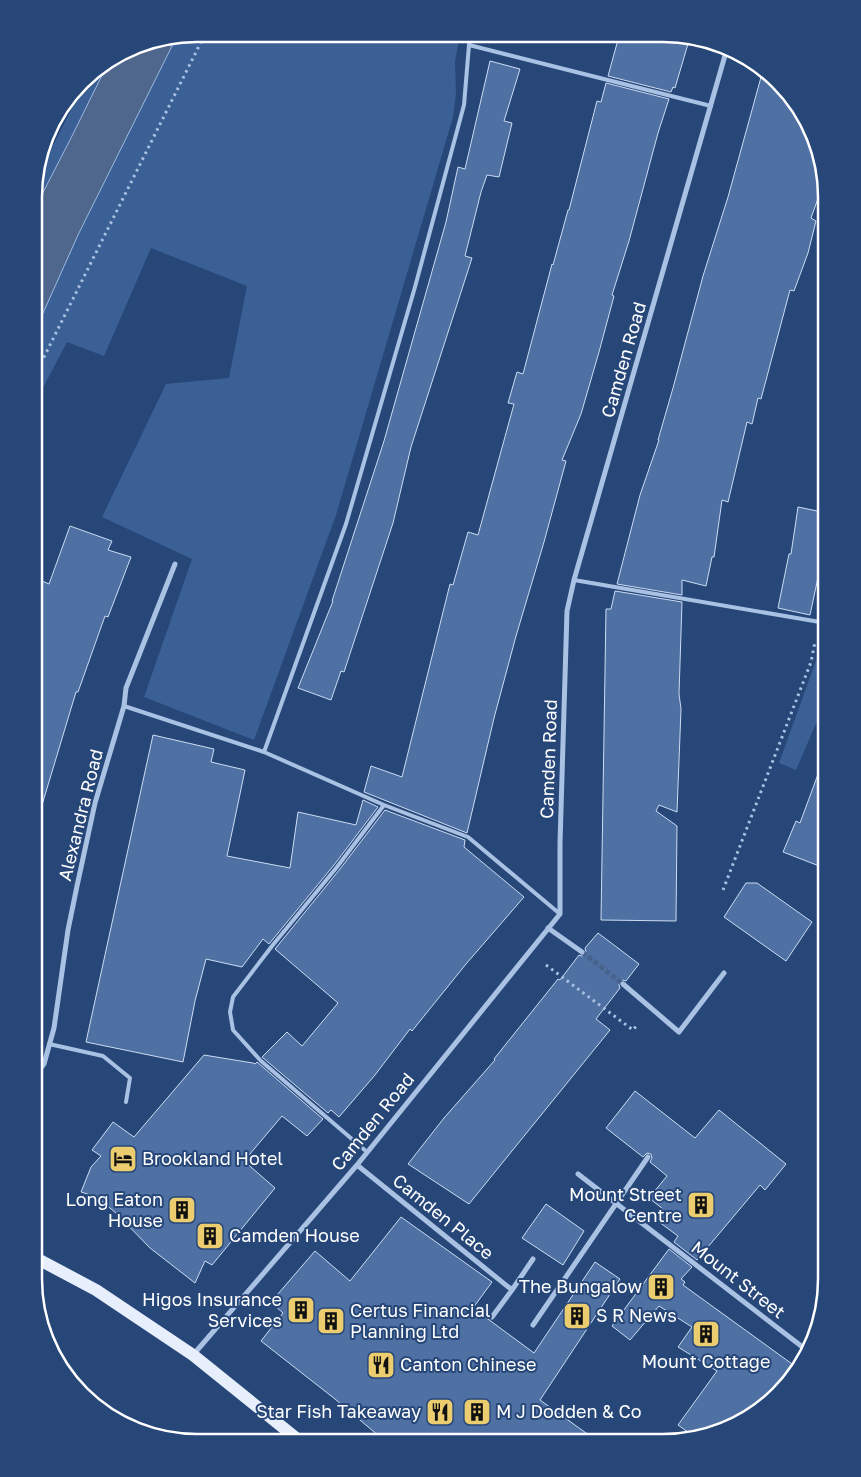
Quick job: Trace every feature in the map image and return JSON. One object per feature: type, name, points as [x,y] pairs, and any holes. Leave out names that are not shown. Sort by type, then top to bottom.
[{"type":"main road","points":[[42,1261],[96,1290],[193,1355],[291,1434]]},
{"type":"street","name":"Camden Road","points":[[193,1355],[367,1152],[560,914],[560,843],[567,611],[574,580],[725,55]]},
{"type":"street","name":"Alexandra Road","points":[[42,1067],[54,1028],[68,930],[95,803],[124,706],[126,688],[175,564]]},
{"type":"street","points":[[548,928],[582,952]]},
{"type":"street","points":[[623,984],[678,1032],[724,974]]},
{"type":"street","points":[[533,1325],[648,1157]]},
{"type":"street","name":"Camden Place","points":[[356,1165],[512,1290]]},
{"type":"street","name":"Mount Street","points":[[578,1174],[803,1347]]},
{"type":"street","points":[[492,1317],[533,1259]]},
{"type":"lane","points":[[264,752],[346,524],[415,287],[464,105],[470,42]]},
{"type":"lane","points":[[469,45],[711,106]]},
{"type":"lane","points":[[574,580],[818,622]]},
{"type":"lane","points":[[124,706],[264,752],[384,805],[468,837],[560,914]]},
{"type":"lane","points":[[367,1152],[261,1061],[233,1030],[230,1012],[233,997],[272,946],[337,868],[384,805]]},
{"type":"lane","points":[[50,1044],[103,1056],[130,1078],[126,1102]]},
{"type":"path","points":[[42,361],[201,42]]},
{"type":"path","points":[[723,890],[811,662],[818,631]]},
{"type":"path","points":[[529,952],[590,1000],[633,1030],[651,1008]]},
{"type":"shaded area","points":[[198,42],[459,42],[455,61],[456,94],[453,117],[336,515],[254,740],[144,697],[192,559],[102,517],[166,384],[229,378],[247,286],[151,248],[104,356],[67,342],[42,390],[42,315],[78,235],[173,45]]},
{"type":"shaded area","points":[[173,45],[78,235],[42,315],[42,194],[102,76],[129,59],[148,51]]},
{"type":"shaded area","points":[[102,76],[42,194],[50,152],[74,104]]},
{"type":"shaded area","points":[[818,655],[818,719],[796,770],[779,763]]},
{"type":"building","points":[[617,42],[663,42],[688,45],[675,88],[673,87],[671,92],[608,76]]},
{"type":"building","points":[[490,61],[520,69],[504,121],[512,123],[499,177],[487,175],[481,192],[465,256],[472,258],[411,447],[393,523],[344,672],[341,671],[331,700],[298,688],[333,601],[384,441],[446,222],[458,167],[465,169]]},
{"type":"building","points":[[761,78],[773,88],[798,120],[807,138],[816,167],[818,199],[811,218],[816,221],[808,253],[794,291],[790,290],[761,399],[758,398],[752,424],[747,422],[728,502],[722,500],[714,557],[712,557],[706,586],[682,580],[682,595],[617,584],[640,495],[659,440],[703,276],[728,197]]},
{"type":"building","points":[[606,83],[669,99],[612,295],[614,296],[581,414],[562,460],[566,461],[494,718],[467,833],[364,792],[371,766],[402,777],[450,584],[453,585],[468,532],[478,535],[514,404],[508,403],[517,372],[523,374],[597,101],[601,102]]},
{"type":"building","points":[[798,507],[818,511],[818,577],[810,615],[778,608],[789,554],[791,554]]},
{"type":"building","points":[[70,526],[112,541],[108,550],[131,557],[108,617],[105,616],[78,692],[76,692],[42,805],[42,581],[49,584]]},
{"type":"building","points":[[615,591],[682,602],[679,694],[681,709],[677,812],[659,805],[656,811],[677,826],[676,921],[601,920],[606,609],[611,609]]},
{"type":"building","points":[[153,735],[214,749],[211,762],[245,770],[227,856],[290,868],[298,812],[356,825],[363,800],[378,807],[334,865],[269,944],[263,939],[242,967],[206,959],[195,1001],[183,1062],[86,1042]]},
{"type":"building","points":[[818,774],[818,866],[783,852],[796,821],[800,823]]},
{"type":"building","points":[[385,810],[465,840],[464,847],[524,897],[466,964],[412,1031],[410,1029],[375,1075],[339,1117],[331,1110],[328,1113],[262,1057],[287,1032],[302,1046],[338,1003],[275,949]]},
{"type":"building","points":[[746,883],[757,883],[812,922],[786,961],[724,917]]},
{"type":"building","points":[[598,933],[639,964],[626,981],[622,980],[619,982],[620,988],[596,1019],[610,1030],[469,1204],[408,1164],[444,1118],[495,1060],[558,979],[560,980],[579,955],[585,955],[585,948]]},
{"type":"building","points":[[204,1055],[255,1064],[257,1062],[323,1119],[307,1136],[282,1116],[244,1161],[275,1188],[212,1265],[205,1261],[195,1283],[150,1248],[117,1214],[97,1197],[81,1192],[91,1167],[101,1156],[92,1150],[113,1122],[134,1137]]},
{"type":"building","points":[[635,1091],[695,1138],[719,1110],[786,1164],[765,1190],[760,1185],[697,1260],[674,1242],[678,1236],[655,1219],[663,1209],[649,1198],[667,1176],[650,1162],[651,1154],[647,1153],[643,1157],[606,1128]]},
{"type":"building","points":[[546,1204],[584,1231],[563,1265],[522,1238]]},
{"type":"building","points":[[401,1217],[492,1282],[473,1308],[534,1353],[595,1262],[620,1279],[540,1400],[587,1434],[377,1434],[261,1341],[283,1313],[271,1302],[315,1251],[350,1281]]},
{"type":"building","points":[[669,1249],[692,1267],[681,1279],[685,1282],[683,1285],[793,1364],[773,1389],[741,1414],[723,1423],[688,1433],[678,1425],[717,1371],[678,1347],[692,1327],[659,1306],[630,1340],[612,1326]]},
{"type":"tunnel","points":[[582,952],[623,984]]},
{"type":"place","name":"Brookland Hotel","points":[[123,1159]]},
{"type":"place","name":"Mount Street Centre","points":[[701,1205]]},
{"type":"place","name":"Long Eaton House","points":[[182,1210]]},
{"type":"place","name":"Camden House","points":[[210,1236]]},
{"type":"place","name":"The Bungalow","points":[[661,1287]]},
{"type":"place","name":"Higos Insurance Services","points":[[301,1310]]},
{"type":"place","name":"S R News","points":[[577,1316]]},
{"type":"place","name":"Certus Financial Planning Ltd","points":[[331,1321]]},
{"type":"place","name":"Mount Cottage","points":[[706,1334]]},
{"type":"place","name":"Canton Chinese","points":[[381,1365]]},
{"type":"place","name":"Star Fish Takeaway","points":[[440,1412]]},
{"type":"place","name":"M J Dodden & Co","points":[[477,1412]]}]
